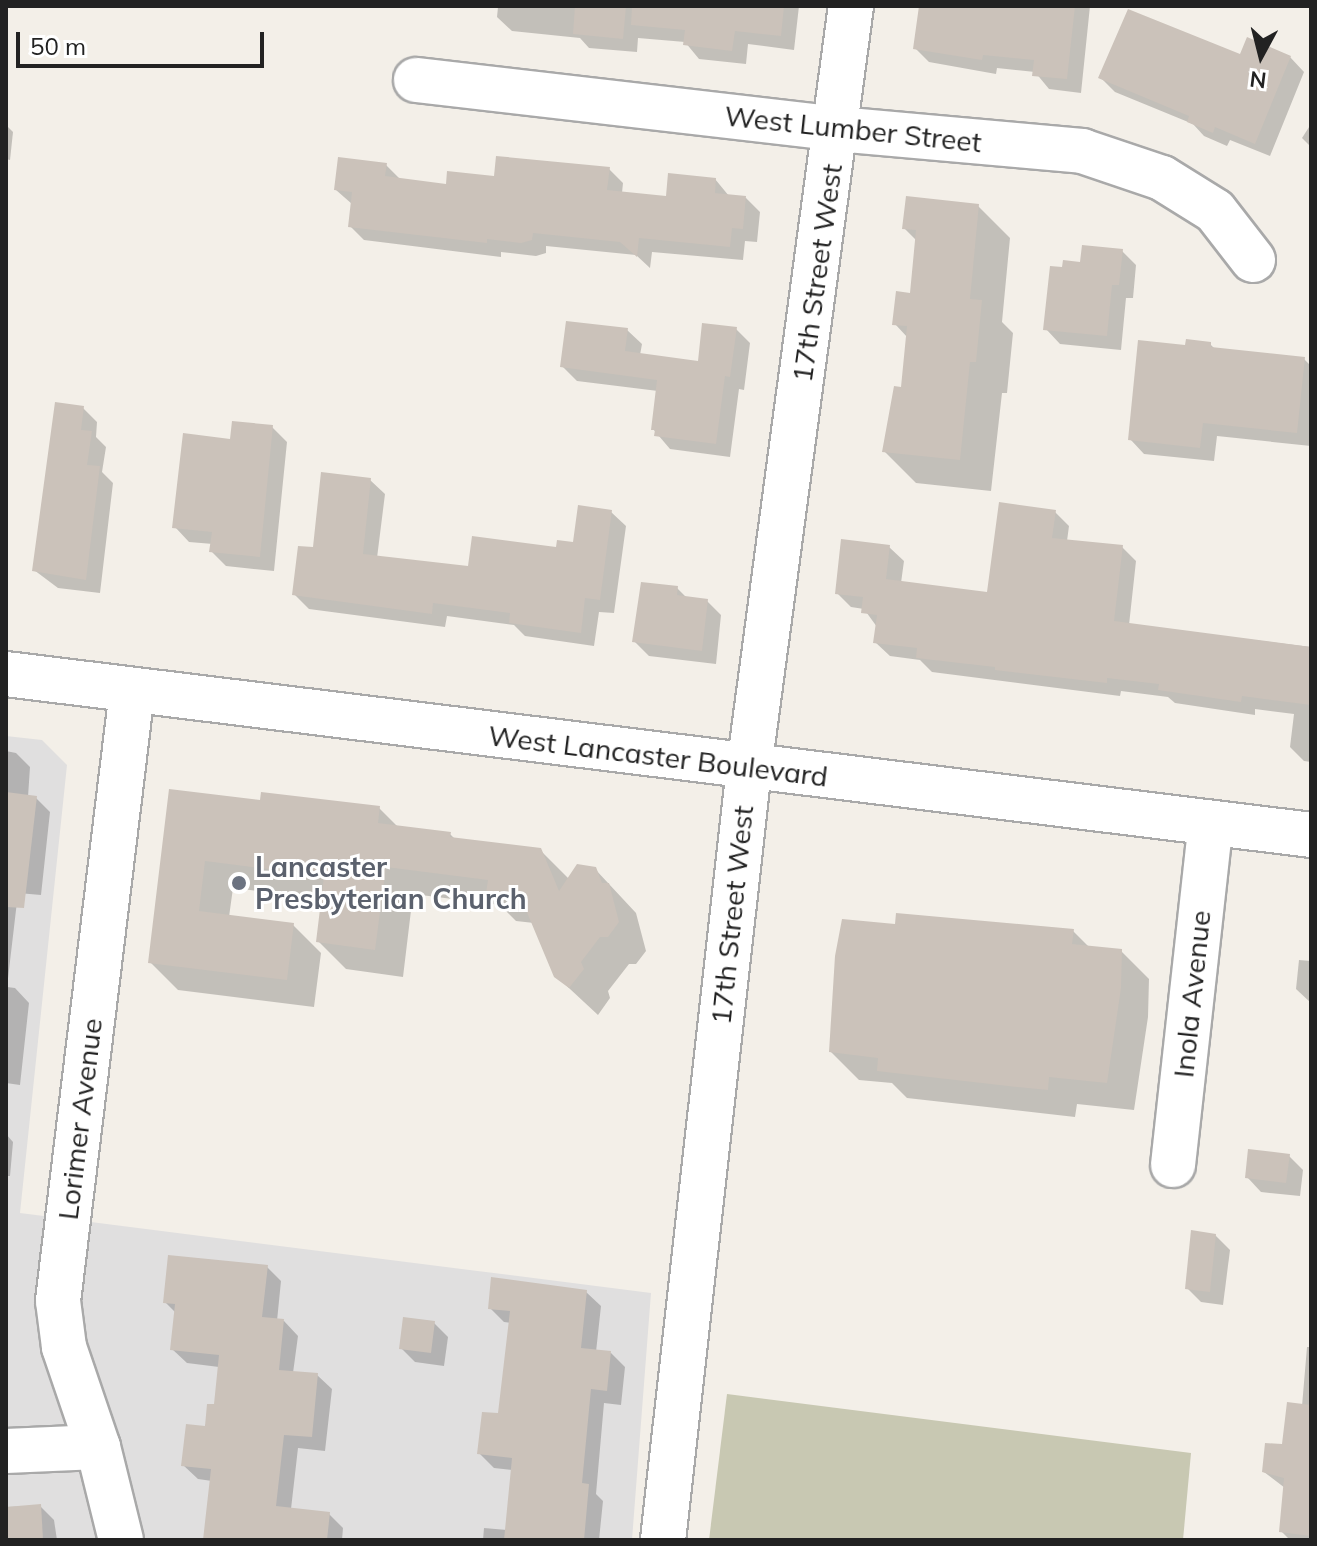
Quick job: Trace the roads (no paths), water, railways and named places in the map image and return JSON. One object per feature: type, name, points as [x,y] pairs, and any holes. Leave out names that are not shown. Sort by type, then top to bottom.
[{"type":"street","name":"17th Street West","points":[[663,1540],[749,768],[837,129],[851,6]]},
{"type":"street","name":"West Lumber Street","points":[[416,80],[837,129],[1082,151],[1162,178],[1215,211],[1253,260]]},
{"type":"street","name":"West Lancaster Boulevard","points":[[6,674],[1311,835]]},
{"type":"street","name":"Lorimer Avenue","points":[[121,1540],[98,1447],[64,1347],[58,1301],[132,691]]},
{"type":"street","name":"Inola Avenue","points":[[1173,1165],[1211,823]]},
{"type":"street","points":[[6,1451],[98,1447]]},
{"type":"place","name":"Lancaster Presbyterian Church","points":[[239,883]]}]
